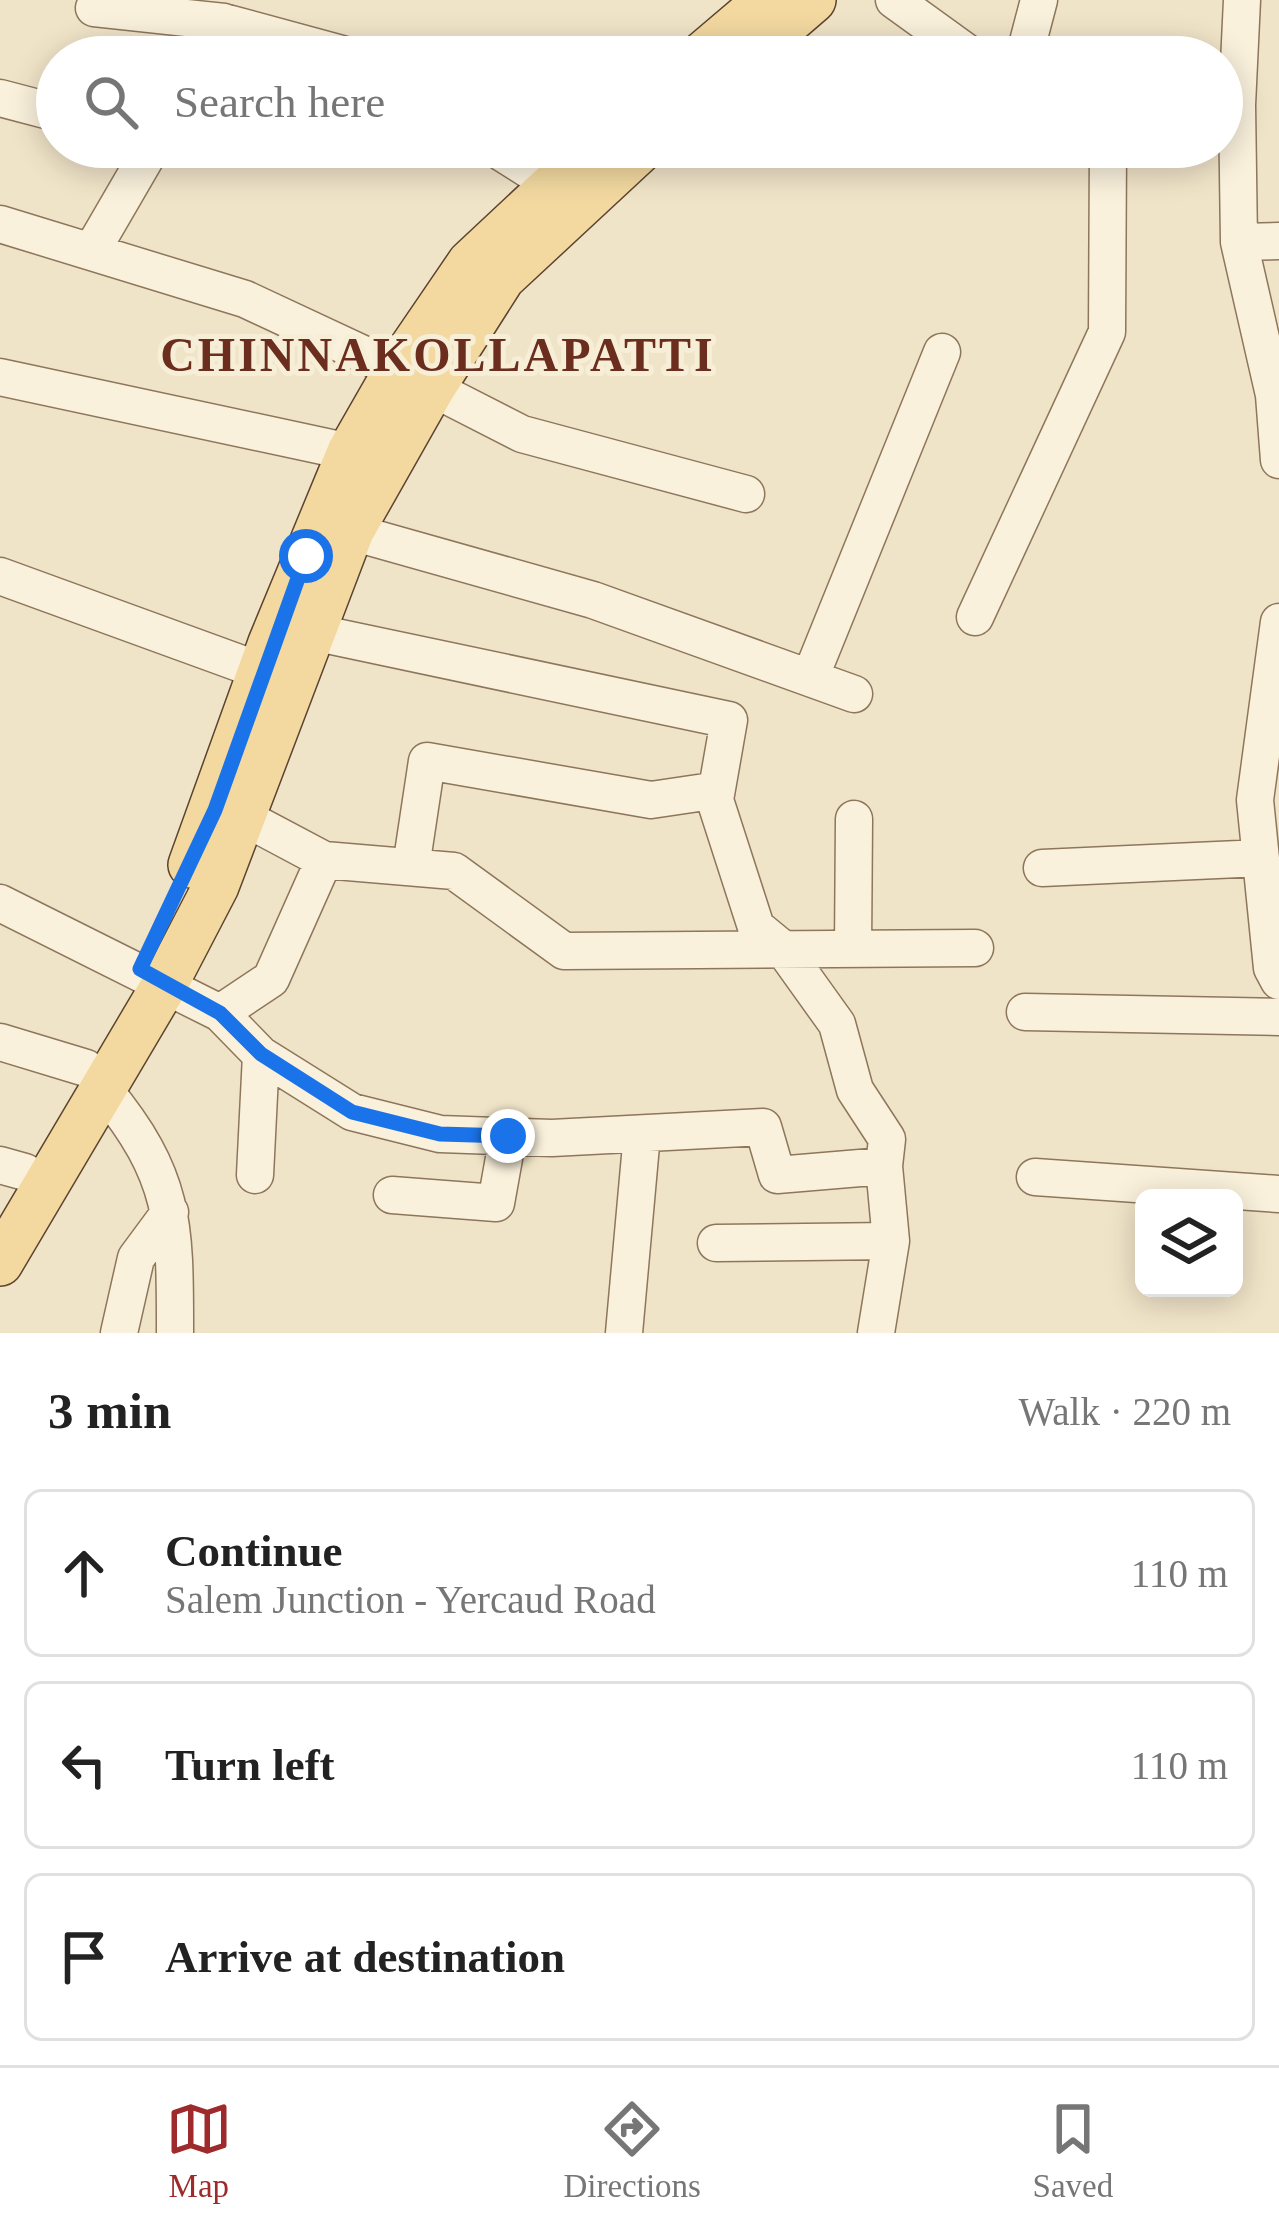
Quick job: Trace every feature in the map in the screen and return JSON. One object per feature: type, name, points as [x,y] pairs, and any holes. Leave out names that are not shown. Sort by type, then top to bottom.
[{"type":"main road","points":[[725,36],[767,0]]},
{"type":"main road","points":[[771,36],[813,0]]},
{"type":"main road","points":[[0,1263],[95,1079],[245,818],[296,628],[335,527],[470,263],[571,168]]},
{"type":"main road","points":[[335,527],[350,452],[502,278],[620,168]]},
{"type":"main road","points":[[152,977],[261,670],[296,628]]},
{"type":"main road","points":[[0,1213],[13,1169],[95,1079]]},
{"type":"street","points":[[894,0],[944,36]]},
{"type":"street","points":[[1030,36],[1039,0]]},
{"type":"street","points":[[1238,36],[1242,0]]},
{"type":"street","points":[[94,8],[224,22],[276,36]]},
{"type":"street","points":[[216,36],[224,22]]},
{"type":"street","points":[[0,98],[36,107]]},
{"type":"street","points":[[91,252],[140,168]]},
{"type":"street","points":[[527,168],[553,185]]},
{"type":"street","points":[[975,617],[1107,332],[1108,168]]},
{"type":"street","points":[[1234,168],[1239,242],[1276,395],[1279,460]]},
{"type":"street","points":[[0,224],[245,299],[522,434],[746,494]]},
{"type":"street","points":[[1239,242],[1279,241]]},
{"type":"street","points":[[811,678],[942,352]]},
{"type":"street","points":[[0,377],[350,452]]},
{"type":"street","points":[[335,527],[593,600],[854,694]]},
{"type":"street","points":[[0,576],[261,670]]},
{"type":"street","points":[[1279,622],[1272,720],[1255,800],[1272,968],[1279,981]]},
{"type":"street","points":[[296,628],[729,720],[716,800],[756,927],[784,950],[837,1024],[855,1090],[887,1139],[884,1166],[890,1241],[876,1333]]},
{"type":"street","points":[[411,867],[427,761],[651,800],[705,792],[716,800]]},
{"type":"street","points":[[245,818],[324,860],[454,871],[564,952],[975,948]]},
{"type":"street","points":[[853,949],[854,820]]},
{"type":"street","points":[[1042,868],[1261,858]]},
{"type":"street","points":[[220,1013],[272,979],[324,860]]},
{"type":"street","points":[[0,903],[220,1013],[261,1054],[352,1112],[440,1134],[642,1134],[763,1127],[777,1175],[884,1166]]},
{"type":"street","points":[[1025,1012],[1279,1017]]},
{"type":"street","points":[[0,1042],[95,1079],[161,1176],[176,1232],[175,1333]]},
{"type":"street","points":[[255,1175],[261,1054]]},
{"type":"street","points":[[624,1333],[642,1134]]},
{"type":"street","points":[[392,1195],[496,1203],[508,1136]]},
{"type":"street","points":[[1035,1178],[1279,1194]]},
{"type":"street","points":[[119,1333],[136,1258],[170,1212]]},
{"type":"street","points":[[716,1243],[890,1241]]},
{"type":"district","name":"CHINNAKOLLAPATTI","points":[[438,354]]},
{"type":"route","points":[[306,556],[261,670],[215,810],[140,969],[220,1013],[261,1054],[352,1112],[440,1134],[508,1136]]}]
